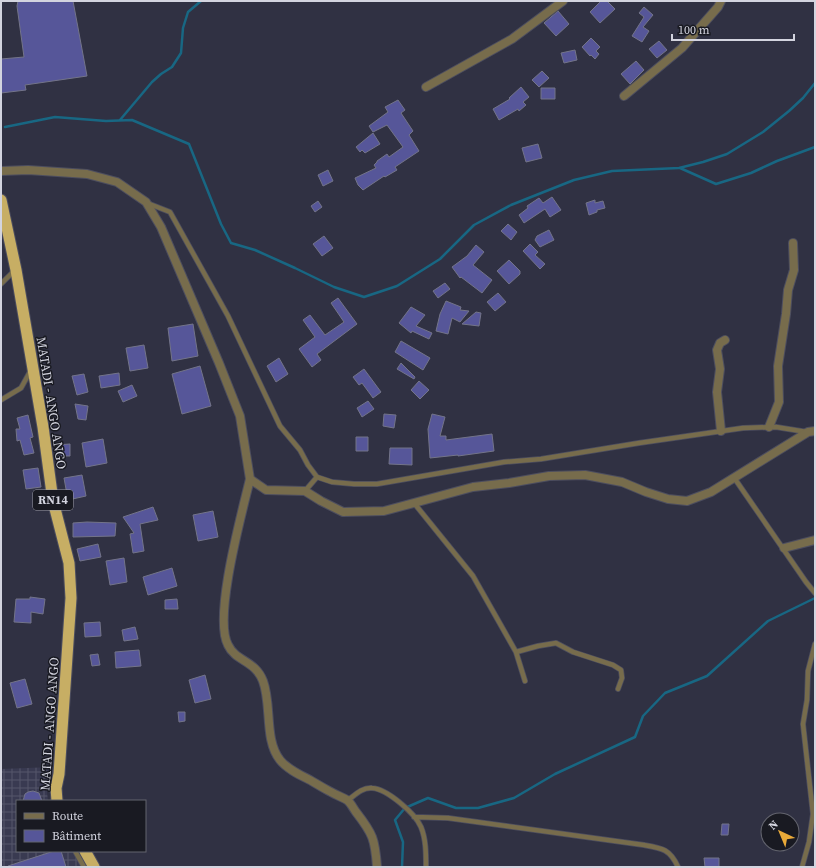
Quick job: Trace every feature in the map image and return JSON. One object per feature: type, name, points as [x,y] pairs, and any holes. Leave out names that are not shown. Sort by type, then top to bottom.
[{"type":"highway","name":"MATADI - ANGO ANGO","points":[[1,200],[16,270],[43,427],[53,501],[69,563],[72,598],[59,774],[56,788],[57,800]]},
{"type":"highway","points":[[86,852],[94,867]]},
{"type":"street","points":[[426,88],[512,39],[563,1]]},
{"type":"street","points":[[624,96],[682,48],[718,7],[721,1]]},
{"type":"street","points":[[1,171],[28,170],[87,174],[117,182],[146,202],[160,227],[219,363],[240,416],[250,479],[233,555],[224,610],[224,632],[228,646],[236,656],[250,663],[258,672],[263,681],[267,700],[272,748],[280,760],[294,772],[348,800],[370,830],[375,845],[377,867]]},
{"type":"street","points":[[769,427],[779,402],[778,366],[788,290],[794,270],[793,243]]},
{"type":"street","points":[[721,431],[717,392],[720,369],[717,350],[720,343],[725,340]]},
{"type":"street","points":[[250,479],[266,490],[305,491],[343,512],[384,511],[473,487],[549,476],[585,475],[622,482],[668,499],[687,501],[711,492],[811,432]]},
{"type":"street","points":[[784,548],[815,540]]},
{"type":"lane","points":[[146,202],[170,212],[228,316],[280,426],[300,450],[308,465],[317,477],[332,482],[377,484],[504,462],[541,459],[743,428],[776,427],[811,432]]},
{"type":"lane","points":[[1,284],[16,270]]},
{"type":"lane","points":[[1,400],[21,388],[32,368]]},
{"type":"lane","points":[[305,491],[317,477]]},
{"type":"lane","points":[[735,478],[815,593]]},
{"type":"lane","points":[[414,503],[473,576],[516,652],[525,681]]},
{"type":"lane","points":[[516,652],[556,643],[573,652],[613,665],[621,670],[622,675],[618,689]]},
{"type":"lane","points":[[802,867],[809,842],[813,814],[803,724],[807,700],[808,671],[815,644]]},
{"type":"lane","points":[[348,800],[363,789],[371,788],[387,792],[396,798],[421,826],[425,840],[426,867]]},
{"type":"lane","points":[[414,817],[448,818],[662,848],[669,852],[678,867]]},
{"type":"lane","points":[[76,852],[84,867]]},
{"type":"shaded area","points":[[53,767],[53,776],[46,784],[48,800],[16,800],[16,852],[80,852],[88,867],[1,867],[1,769]]},
{"type":"building","points":[[18,1],[73,1],[87,76],[25,85],[26,90],[1,93],[1,59],[24,57],[17,6]]},
{"type":"building","points":[[601,1],[607,1],[615,9],[600,23],[590,12]]},
{"type":"building","points":[[644,7],[653,15],[643,27],[649,31],[642,42],[632,36],[644,17],[639,13]]},
{"type":"building","points":[[558,11],[569,24],[556,36],[544,23]]},
{"type":"building","points":[[591,38],[600,47],[596,51],[599,54],[595,59],[582,47]]},
{"type":"building","points":[[659,41],[667,50],[657,58],[649,49]]},
{"type":"building","points":[[575,50],[577,60],[564,63],[561,53]]},
{"type":"building","points":[[636,61],[644,70],[630,84],[621,74]]},
{"type":"building","points":[[542,71],[549,78],[539,87],[532,80]]},
{"type":"building","points":[[521,87],[529,97],[523,102],[526,105],[519,111],[518,109],[499,120],[493,109],[510,99],[509,98]]},
{"type":"building","points":[[541,88],[555,88],[555,99],[541,99]]},
{"type":"building","points":[[398,100],[405,110],[401,113],[413,131],[409,135],[419,151],[395,167],[397,170],[385,177],[384,176],[363,190],[358,185],[355,178],[376,168],[374,165],[377,161],[387,154],[389,157],[403,147],[387,125],[373,132],[369,126],[388,112],[385,107]]},
{"type":"building","points":[[373,133],[380,144],[365,153],[362,150],[360,152],[356,147]]},
{"type":"building","points":[[538,144],[542,158],[526,162],[522,148]]},
{"type":"building","points":[[328,170],[333,181],[323,186],[318,175]]},
{"type":"building","points":[[552,197],[561,210],[550,217],[545,209],[524,223],[519,215],[528,208],[527,206],[539,198],[543,203]]},
{"type":"building","points":[[595,200],[595,203],[603,201],[605,208],[597,210],[597,212],[589,215],[586,203]]},
{"type":"building","points":[[318,201],[322,207],[315,212],[311,206]]},
{"type":"building","points":[[508,224],[517,232],[511,240],[501,231]]},
{"type":"building","points":[[549,230],[554,240],[540,247],[535,240],[537,236]]},
{"type":"building","points":[[324,236],[333,248],[322,256],[313,244]]},
{"type":"building","points":[[530,244],[538,252],[535,255],[545,264],[540,269],[523,251]]},
{"type":"building","points":[[476,245],[484,252],[473,265],[492,280],[482,293],[461,277],[460,278],[452,267],[467,256]]},
{"type":"building","points":[[509,260],[520,271],[520,274],[509,284],[497,271]]},
{"type":"building","points":[[445,283],[450,289],[438,298],[433,291]]},
{"type":"building","points":[[498,293],[506,302],[495,311],[487,302]]},
{"type":"building","points":[[338,298],[357,324],[317,354],[321,360],[312,367],[299,349],[315,337],[303,320],[310,315],[325,335],[344,322],[331,303]]},
{"type":"building","points":[[446,301],[461,307],[460,310],[469,311],[460,322],[452,318],[448,334],[436,331],[440,314]]},
{"type":"building","points":[[411,307],[425,315],[416,326],[432,333],[429,339],[412,331],[411,333],[399,323]]},
{"type":"building","points":[[476,312],[481,313],[479,326],[462,324]]},
{"type":"building","points":[[193,324],[198,356],[172,361],[168,328]]},
{"type":"building","points":[[401,341],[430,358],[423,370],[395,352]]},
{"type":"building","points":[[144,345],[148,368],[130,371],[126,348]]},
{"type":"building","points":[[279,358],[288,374],[276,382],[267,366]]},
{"type":"building","points":[[401,363],[415,377],[414,379],[397,369]]},
{"type":"building","points":[[200,366],[211,406],[182,414],[172,374]]},
{"type":"building","points":[[364,369],[381,392],[373,398],[362,383],[359,385],[353,377]]},
{"type":"building","points":[[119,373],[120,385],[101,388],[99,376]]},
{"type":"building","points":[[84,374],[88,392],[77,395],[72,376]]},
{"type":"building","points":[[419,381],[429,390],[420,399],[411,390]]},
{"type":"building","points":[[132,385],[137,396],[123,402],[118,391]]},
{"type":"building","points":[[368,401],[374,409],[362,417],[357,408]]},
{"type":"building","points":[[75,404],[88,406],[86,420],[78,419]]},
{"type":"building","points":[[384,414],[396,415],[394,428],[383,426]]},
{"type":"building","points":[[432,414],[445,417],[440,436],[446,436],[446,440],[492,434],[494,451],[430,458],[428,429]]},
{"type":"building","points":[[28,415],[33,437],[30,438],[34,453],[24,455],[20,440],[17,441],[16,429],[20,429],[17,418]]},
{"type":"building","points":[[356,437],[368,437],[368,451],[356,451]]},
{"type":"building","points":[[103,439],[107,463],[86,467],[82,443]]},
{"type":"building","points":[[70,444],[70,456],[57,456],[56,445]]},
{"type":"building","points":[[390,448],[412,448],[412,465],[389,464]]},
{"type":"building","points":[[38,468],[41,487],[26,489],[23,470]]},
{"type":"building","points":[[82,475],[86,496],[68,500],[64,478]]},
{"type":"building","points":[[153,507],[158,520],[140,524],[144,551],[133,553],[130,534],[134,533],[123,517]]},
{"type":"building","points":[[213,511],[218,537],[198,541],[193,515]]},
{"type":"building","points":[[73,523],[116,523],[115,536],[73,537]]},
{"type":"building","points":[[98,544],[101,557],[80,561],[77,549]]},
{"type":"building","points":[[124,558],[127,582],[110,585],[106,561]]},
{"type":"building","points":[[172,568],[177,586],[148,595],[143,577]]},
{"type":"building","points":[[30,597],[45,599],[43,614],[31,612],[31,623],[14,622],[16,599],[30,599]]},
{"type":"building","points":[[177,599],[178,609],[165,609],[165,600]]},
{"type":"building","points":[[100,622],[101,636],[85,637],[84,623]]},
{"type":"building","points":[[135,627],[138,639],[124,641],[122,630]]},
{"type":"building","points":[[139,650],[141,666],[116,668],[115,652]]},
{"type":"building","points":[[98,654],[100,665],[92,666],[90,655]]},
{"type":"building","points":[[205,675],[211,699],[195,703],[189,680]]},
{"type":"building","points":[[25,679],[32,704],[17,708],[10,683]]},
{"type":"building","points":[[178,712],[185,712],[185,721],[179,722]]},
{"type":"building","points":[[33,791],[39,793],[42,800],[23,800],[25,794]]},
{"type":"building","points":[[722,824],[729,824],[728,835],[721,835]]},
{"type":"building","points":[[51,852],[61,852],[66,867],[8,867]]},
{"type":"building","points":[[704,858],[719,858],[719,867],[705,867]]},
{"type":"waterway","points":[[120,120],[152,82],[172,67],[181,53],[183,28],[188,12],[201,1]]},
{"type":"waterway","points":[[5,127],[55,117],[106,121],[132,120],[189,144],[221,224],[231,243],[255,250],[334,287],[364,297],[397,286],[440,259],[474,225],[511,205],[574,180],[612,171],[679,168],[727,154],[763,132],[803,98],[815,83]]},
{"type":"waterway","points":[[680,168],[716,184],[751,173],[777,161],[815,147]]},
{"type":"waterway","points":[[402,867],[403,842],[395,820],[405,808],[428,798],[456,808],[478,808],[514,798],[555,774],[635,737],[643,716],[665,693],[707,676],[768,621],[815,598]]}]
